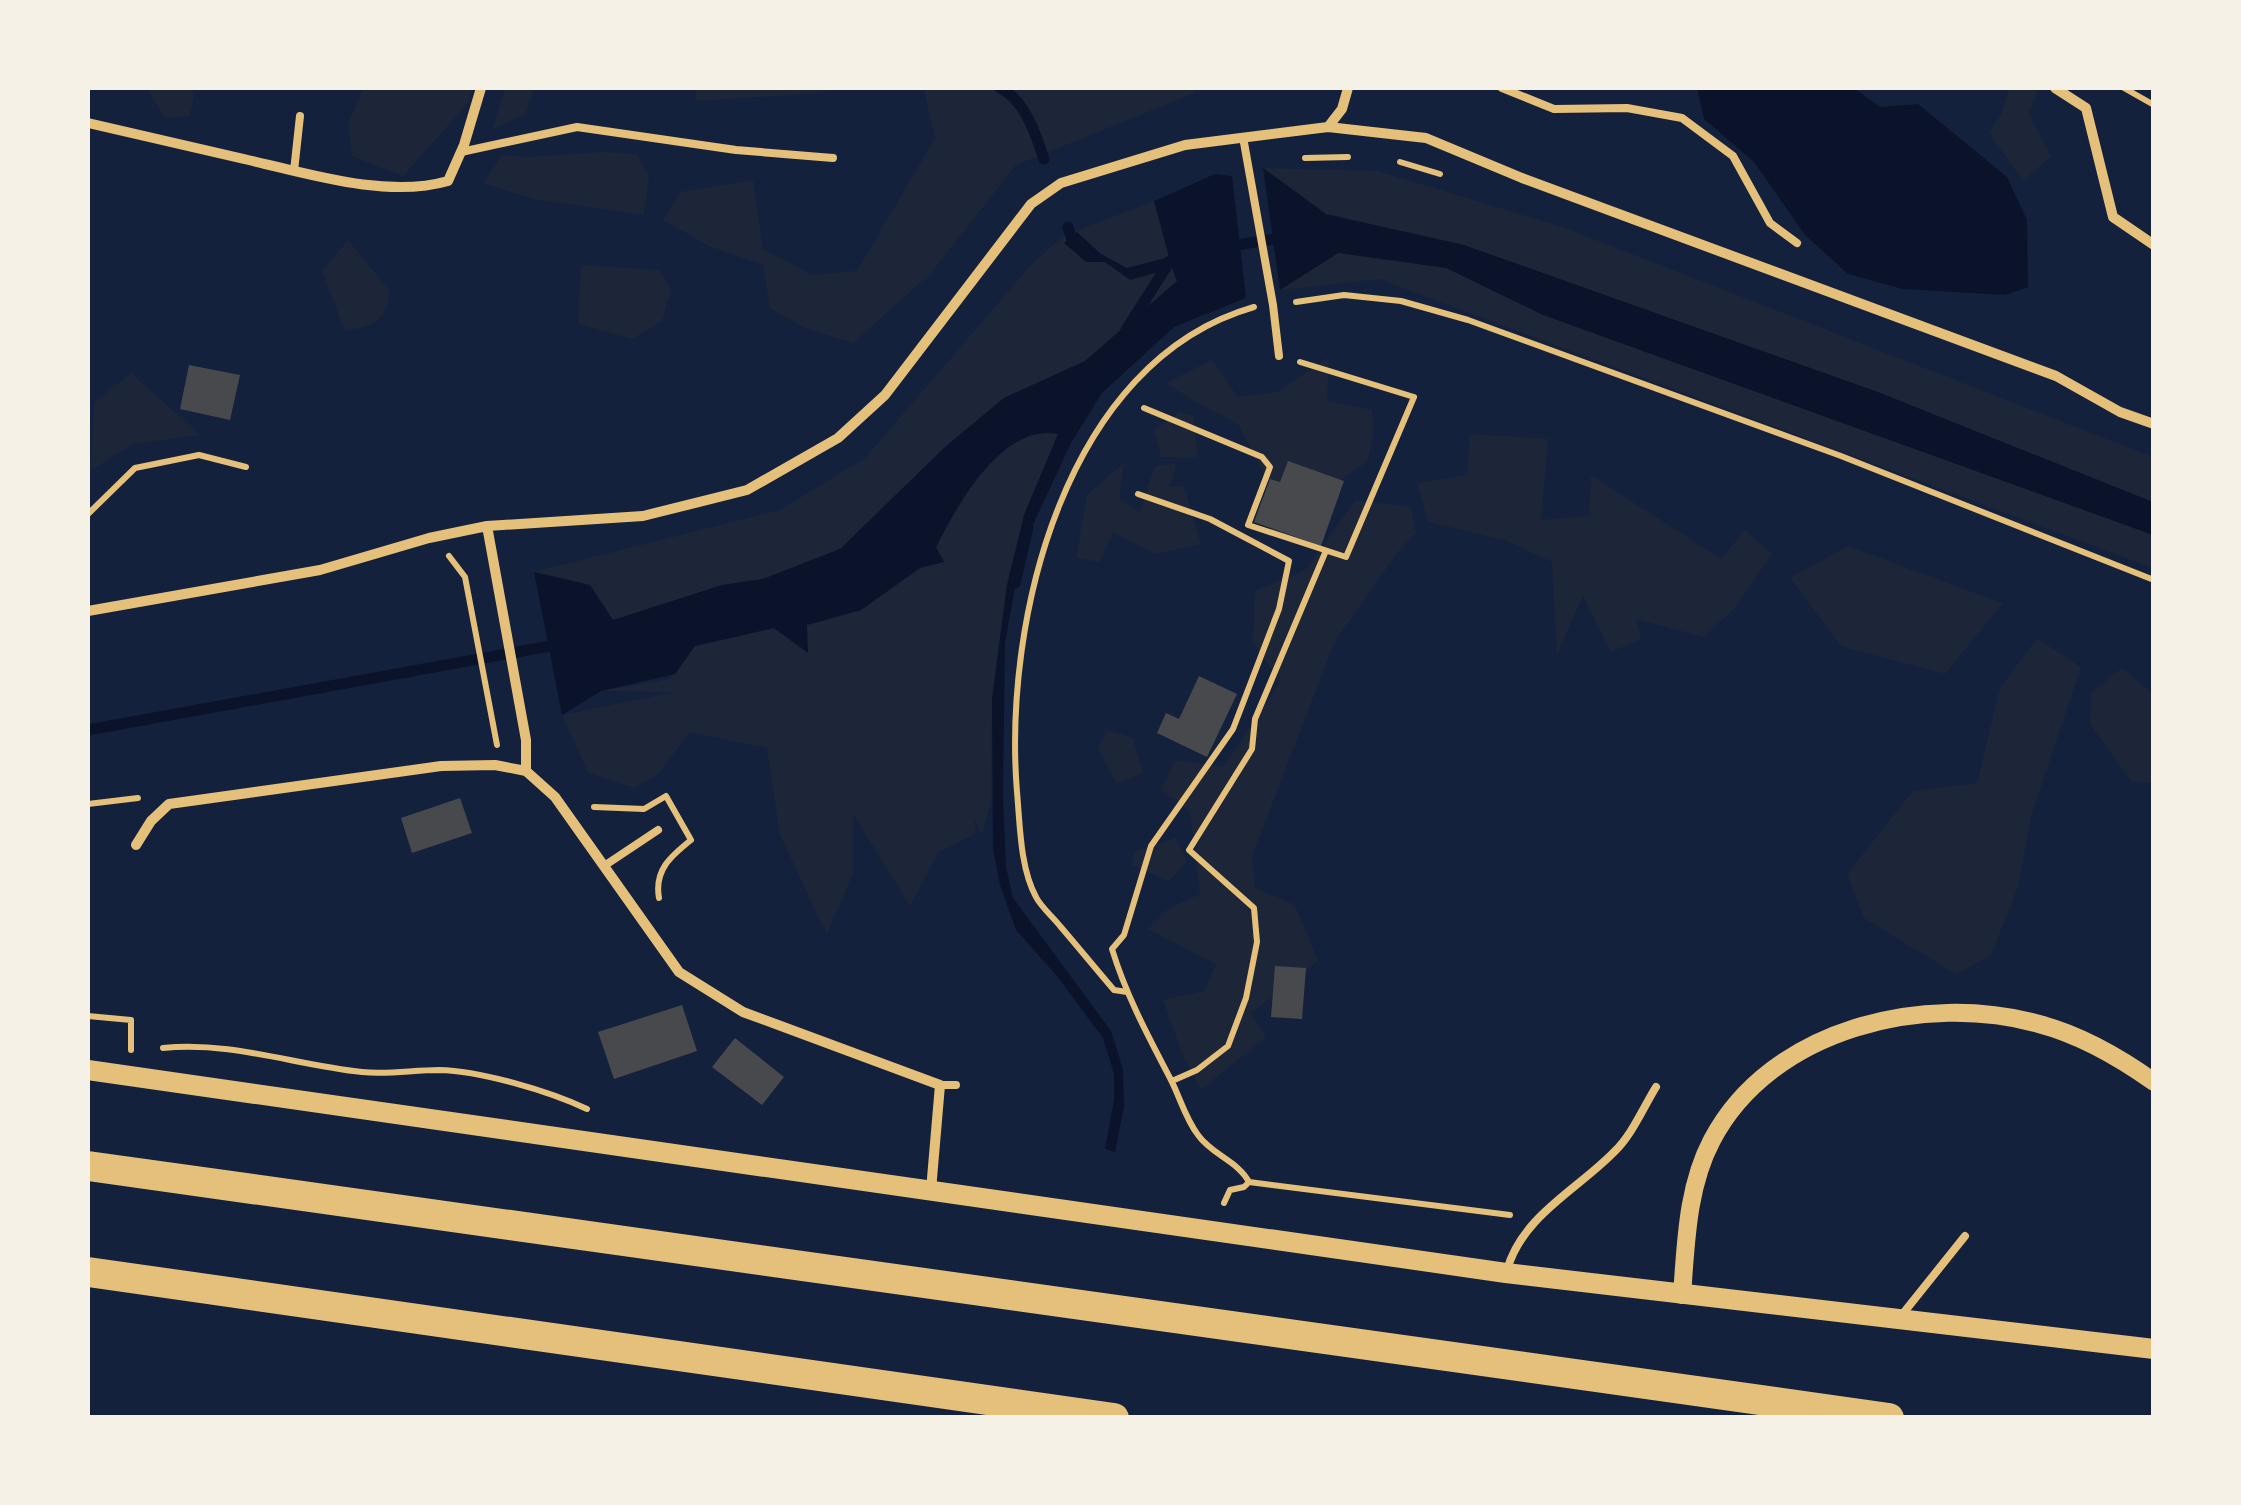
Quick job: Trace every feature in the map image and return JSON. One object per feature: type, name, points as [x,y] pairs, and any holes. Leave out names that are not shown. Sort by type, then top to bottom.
[{"type":"highway","points":[[88,1166],[1889,1418]]},
{"type":"highway","points":[[88,1272],[1114,1418]]},
{"type":"main road","points":[[88,1070],[1506,1273],[2154,1349]]},
{"type":"street","points":[[88,123],[294,170],[390,188],[424,188],[448,181],[481,88]]},
{"type":"street","points":[[1328,127],[1342,109],[1348,88]]},
{"type":"street","points":[[2055,88],[2086,108],[2114,216],[2154,245]]},
{"type":"street","points":[[88,612],[320,570],[429,538],[487,526],[643,516],[748,490],[838,438],[886,395],[1031,204],[1062,183],[1185,146],[1328,127],[1426,138],[1522,178],[2056,376],[2120,412],[2154,424]]},
{"type":"street","points":[[487,526],[526,740],[526,771]]},
{"type":"street","points":[[136,845],[151,821],[169,804],[441,766],[495,765],[526,771],[555,797],[679,972],[743,1012],[940,1085],[931,1191]]},
{"type":"street","points":[[1682,1295],[1693,1196],[1714,1136],[1740,1100],[1795,1055],[1821,1042],[1885,1020],[1933,1013],[1975,1013],[2040,1024],[2100,1048],[2154,1082]]},
{"type":"lane","points":[[1502,88],[1554,109],[1628,108],[1682,118],[1733,156],[1770,222],[1797,243]]},
{"type":"lane","points":[[294,170],[300,116]]},
{"type":"lane","points":[[461,152],[576,127],[736,150],[833,158]]},
{"type":"lane","points":[[1243,137],[1279,356]]},
{"type":"lane","points":[[604,866],[658,830]]},
{"type":"lane","points":[[940,1085],[956,1086]]},
{"type":"lane","points":[[1506,1273],[1513,1248],[1536,1221],[1617,1150],[1656,1087]]},
{"type":"lane","points":[[1898,1320],[1965,1236]]},
{"type":"path","points":[[2124,88],[2154,105]]},
{"type":"path","points":[[1248,159],[1352,157]]},
{"type":"path","points":[[1384,158],[1458,179]]},
{"type":"path","points":[[1127,992],[1114,990],[1036,897],[1028,873],[1016,775],[1016,714],[1036,575],[1046,537],[1094,438],[1154,360],[1207,326],[1250,308],[1344,295],[1402,301],[1468,320],[1841,456],[2154,580]]},
{"type":"path","points":[[1144,408],[1262,456],[1270,466],[1248,524],[1346,557],[1414,397],[1279,356]]},
{"type":"path","points":[[88,514],[135,468],[199,454],[246,468]]},
{"type":"path","points":[[1138,494],[1210,519],[1289,561],[1279,609],[1233,729],[1151,846],[1124,935],[1112,949],[1147,1038],[1172,1081],[1192,1128],[1208,1150],[1243,1171],[1249,1182]]},
{"type":"path","points":[[1172,1081],[1198,1070],[1228,1046],[1246,998],[1256,942],[1254,908],[1188,850],[1252,748],[1254,719],[1325,552]]},
{"type":"path","points":[[465,577],[496,742]]},
{"type":"path","points":[[88,1016],[131,1020],[130,1052]]},
{"type":"path","points":[[116,1050],[192,1045],[363,1072],[443,1070],[550,1092],[598,1114]]},
{"type":"path","points":[[1224,1204],[1230,1190],[1244,1188],[1249,1182]]},
{"type":"path","points":[[1249,1182],[1536,1221]]},
{"type":"shaded area","points":[[190,88],[194,96],[190,116],[165,118],[148,90]]},
{"type":"shaded area","points":[[364,88],[472,88],[469,102],[403,176],[352,156],[348,123]]},
{"type":"shaded area","points":[[505,88],[534,88],[526,114],[492,130]]},
{"type":"shaded area","points":[[697,88],[852,88],[695,101]]},
{"type":"shaded area","points":[[920,88],[1196,88],[1195,93],[1016,165],[931,273],[853,343],[805,328],[770,308],[763,265],[709,246],[663,220],[680,192],[753,180],[763,249],[812,275],[857,271],[935,138],[924,90]]},
{"type":"shaded area","points":[[1697,88],[1854,88],[1880,107],[1918,104],[2007,177],[2027,220],[2028,287],[2005,295],[1903,289],[1848,274],[1805,235],[1754,162],[1704,119]]},
{"type":"shaded area","points":[[2009,88],[2038,89],[2029,114],[2051,156],[2023,181],[1989,133],[2002,113]]},
{"type":"shaded area","points":[[637,154],[649,176],[644,215],[534,199],[483,183],[502,155]]},
{"type":"shaded area","points":[[1263,168],[1378,171],[1565,228],[2153,457],[2153,568],[1379,279],[1280,290],[1338,253]]},
{"type":"shaded area","points":[[1263,168],[1326,214],[1464,245],[1878,392],[2153,502],[2153,535],[1543,315],[1446,268],[1338,253],[1280,290]]},
{"type":"shaded area","points":[[1215,174],[1232,176],[1246,298],[1174,327],[1102,393],[1071,443],[1022,548],[1005,643],[1006,867],[1013,898],[1111,1031],[1123,1069],[1124,1107],[1115,1152],[1105,1149],[1114,1100],[1114,1074],[1103,1038],[1057,976],[1016,930],[1000,885],[993,849],[992,699],[1007,585],[1024,515],[1058,434],[1038,434],[1018,441],[1001,454],[970,489],[936,547],[944,562],[920,568],[861,610],[807,625],[808,653],[774,628],[695,646],[675,674],[601,691],[562,715],[534,572],[590,585],[613,620],[722,585],[763,579],[840,549],[945,447],[1004,398],[1085,361],[1177,281],[1172,268],[1130,280],[1105,262],[1086,262],[1064,243],[1077,232],[1101,254],[1127,268],[1169,257],[1154,201]]},
{"type":"shaded area","points":[[1154,201],[1179,288],[1090,359],[1004,398],[945,447],[848,546],[763,579],[722,585],[613,620],[590,585],[534,572],[780,510],[865,458],[1031,265],[1063,236]]},
{"type":"shaded area","points":[[348,240],[390,291],[385,310],[376,321],[345,331],[322,271]]},
{"type":"shaded area","points":[[581,265],[659,270],[671,289],[662,321],[632,339],[578,324]]},
{"type":"shaded area","points":[[1329,357],[1327,401],[1372,410],[1374,435],[1367,462],[1330,487],[1282,508],[1238,424],[1166,383],[1212,360],[1238,397],[1277,392]]},
{"type":"shaded area","points":[[131,373],[200,435],[133,444],[90,471],[94,403]]},
{"type":"shaded area","points":[[1180,412],[1193,416],[1198,458],[1161,457],[1154,430]]},
{"type":"shaded area","points":[[1040,431],[1059,434],[1024,515],[1007,585],[992,699],[991,800],[982,835],[975,820],[975,834],[938,852],[910,906],[853,814],[853,873],[827,935],[780,835],[767,748],[690,732],[658,774],[635,788],[588,773],[562,715],[675,692],[601,691],[670,679],[695,646],[774,628],[807,652],[807,625],[861,610],[920,568],[944,562],[936,548],[979,475],[1010,442]]},
{"type":"shaded area","points":[[1470,434],[1548,439],[1541,520],[1589,516],[1591,475],[1721,559],[1745,530],[1772,554],[1734,609],[1703,637],[1636,619],[1641,639],[1611,652],[1583,596],[1557,654],[1552,562],[1505,540],[1428,522],[1417,483],[1467,475]]},
{"type":"shaded area","points":[[1124,463],[1119,498],[1139,512],[1155,466],[1176,463],[1170,487],[1184,486],[1201,544],[1156,554],[1113,533],[1099,562],[1076,558],[1087,495]]},
{"type":"shaded area","points":[[1355,500],[1411,507],[1416,533],[1397,553],[1335,641],[1252,856],[1255,888],[1295,905],[1318,961],[1251,1013],[1266,1037],[1201,1090],[1183,1056],[1163,1000],[1204,991],[1216,964],[1148,929],[1168,909],[1200,894],[1190,812],[1161,790],[1175,760],[1223,767],[1280,683],[1253,641],[1255,591],[1306,570]]},
{"type":"shaded area","points":[[1848,546],[2003,603],[1945,674],[1841,646],[1790,578]]},
{"type":"shaded area","points":[[2037,638],[2081,667],[2032,813],[2018,887],[1991,955],[1956,974],[1864,918],[1847,874],[1913,791],[1977,783],[2000,688]]},
{"type":"shaded area","points":[[2122,668],[2153,694],[2153,783],[2131,781],[2090,724],[2091,693]]},
{"type":"shaded area","points":[[1107,730],[1133,738],[1143,773],[1117,783],[1098,749]]},
{"type":"shaded area","points":[[1176,838],[1187,861],[1169,881],[1132,865],[1135,851]]},
{"type":"building","points":[[189,365],[240,375],[230,420],[180,409]]},
{"type":"building","points":[[1288,461],[1344,481],[1321,546],[1254,522],[1270,479],[1280,482]]},
{"type":"building","points":[[1199,676],[1237,694],[1207,757],[1157,733],[1166,713],[1179,719]]},
{"type":"building","points":[[460,798],[472,833],[412,853],[401,818]]},
{"type":"building","points":[[1275,966],[1306,968],[1302,1019],[1271,1017]]},
{"type":"building","points":[[682,1005],[697,1051],[614,1079],[598,1032]]},
{"type":"building","points":[[735,1038],[784,1077],[762,1105],[712,1067]]},
{"type":"waterway","points":[[1000,88],[1022,109],[1044,159]]},
{"type":"waterway","points":[[1068,227],[1071,237],[1083,246]]},
{"type":"waterway","points":[[1225,247],[1285,237]]},
{"type":"waterway","points":[[1126,330],[1170,261]]},
{"type":"waterway","points":[[1015,583],[1028,528]]},
{"type":"waterway","points":[[88,730],[561,644]]}]
